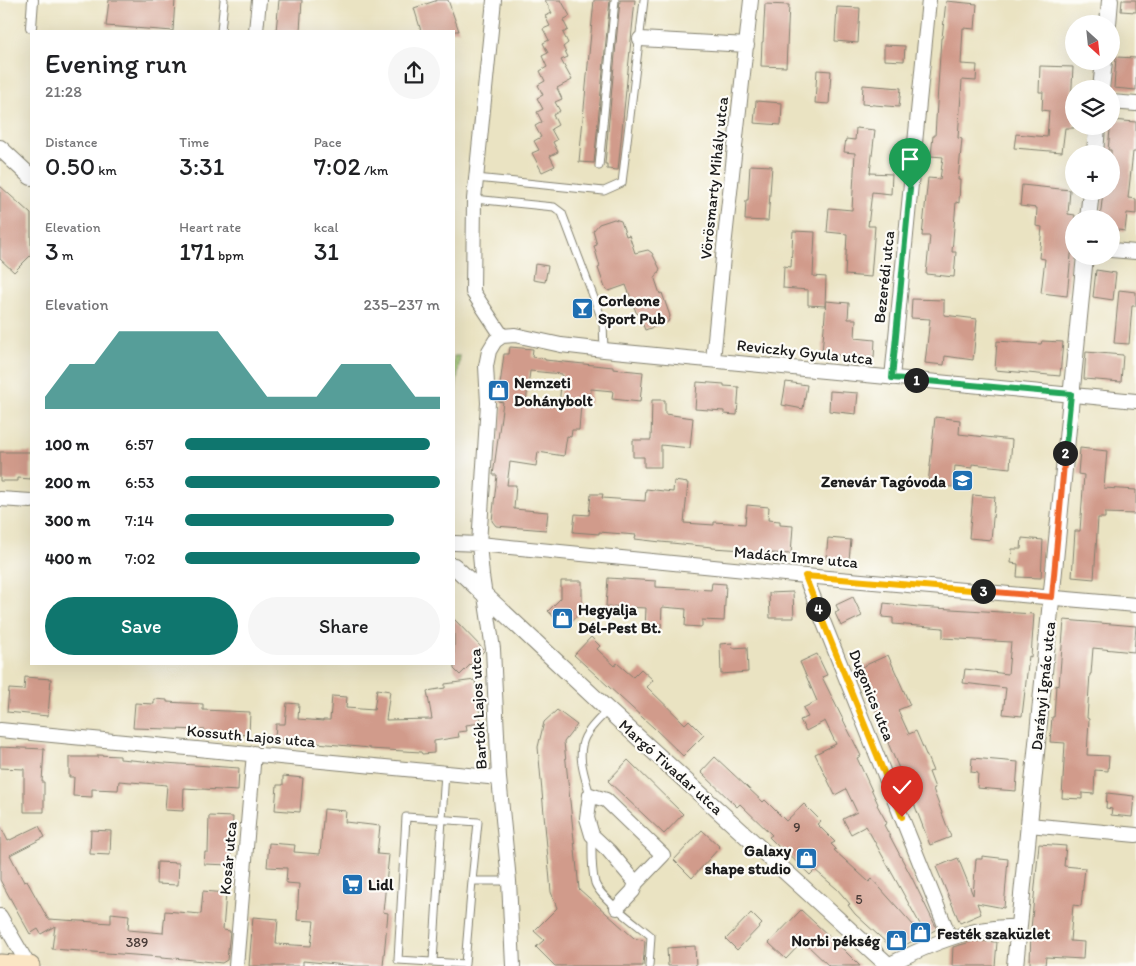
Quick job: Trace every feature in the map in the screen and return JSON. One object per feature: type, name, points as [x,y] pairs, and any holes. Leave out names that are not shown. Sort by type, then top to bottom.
[{"type":"main road","points":[[0,964],[30,966]]},
{"type":"street","points":[[31,27],[33,0]]},
{"type":"street","points":[[256,30],[259,0]]},
{"type":"street","points":[[494,0],[474,199],[473,292],[502,336]]},
{"type":"street","name":"Vörösmarty Mihály utca","points":[[713,360],[751,0]]},
{"type":"street","name":"Bezerédi utca","points":[[892,378],[929,0]]},
{"type":"street","points":[[1109,15],[1110,0]]},
{"type":"street","points":[[640,39],[747,46]]},
{"type":"street","points":[[1120,103],[1136,104]]},
{"type":"street","points":[[0,148],[30,176]]},
{"type":"street","points":[[1120,251],[1136,252]]},
{"type":"street","name":"Darányi Ignác utca","points":[[1015,966],[1084,265]]},
{"type":"street","name":"Reviczky Gyula utca","points":[[502,336],[515,335],[561,345],[604,350],[1136,401]]},
{"type":"street","name":"Bartók Lajos utca","points":[[502,336],[495,341],[489,351],[486,366],[488,403],[479,544],[492,649],[499,778],[509,881],[513,966]]},
{"type":"street","points":[[0,499],[30,501]]},
{"type":"street","name":"Madách Imre utca","points":[[455,543],[1136,605]]},
{"type":"street","name":"Margó Tivadar utca","points":[[455,567],[608,710],[889,965]]},
{"type":"street","name":"Dugonics utca","points":[[805,576],[950,938]]},
{"type":"street","name":"Kossuth Lajos utca","points":[[0,730],[499,778]]},
{"type":"street","name":"Kosár utca","points":[[236,966],[254,753]]},
{"type":"street","points":[[617,908],[633,891],[636,882],[663,855],[606,800],[590,795],[587,818],[592,835],[636,882]]},
{"type":"street","points":[[1030,825],[1136,835]]},
{"type":"street","points":[[0,916],[30,966]]},
{"type":"street","points":[[889,965],[910,954],[950,938],[1002,926],[1020,927]]},
{"type":"lane","points":[[222,30],[224,0]]},
{"type":"lane","points":[[599,166],[615,0]]},
{"type":"lane","points":[[476,178],[604,191],[622,183],[644,0]]},
{"type":"lane","points":[[474,199],[554,207],[562,213],[603,322],[604,350]]},
{"type":"lane","points":[[590,795],[583,770],[581,752],[585,738],[596,722],[608,710]]},
{"type":"lane","points":[[433,961],[445,772]]},
{"type":"lane","points":[[406,817],[443,820],[478,822],[465,964],[433,961],[403,963],[398,960],[406,817]]},
{"type":"lane","points":[[592,835],[595,884],[610,903],[651,936],[649,966]]},
{"type":"lane","points":[[472,881],[509,881]]},
{"type":"green space","points":[[455,356],[460,356],[455,398]]},
{"type":"building","points":[[109,0],[175,0],[173,30],[106,26]]},
{"type":"building","points":[[279,0],[302,0],[300,30],[276,30]]},
{"type":"building","points":[[438,0],[448,0],[459,31],[421,30],[414,8]]},
{"type":"building","points":[[545,0],[561,0],[570,16],[563,20],[568,30],[563,33],[568,43],[563,47],[568,57],[561,60],[572,80],[557,88],[562,99],[555,102],[560,111],[553,115],[558,125],[551,129],[557,140],[553,142],[558,152],[550,156],[555,166],[542,172],[532,153],[539,150],[534,141],[541,137],[535,126],[542,122],[537,112],[543,109],[537,98],[543,95],[538,85],[545,81],[540,71],[547,67],[542,56],[548,53],[543,43],[549,40],[543,29],[550,26],[545,16],[552,13]]},
{"type":"building","points":[[594,0],[610,0],[594,163],[579,162]]},
{"type":"building","points":[[620,0],[635,0],[618,170],[607,169],[607,164],[605,164]]},
{"type":"building","points":[[1122,0],[1136,0],[1136,12],[1121,11]]},
{"type":"building","points":[[946,1],[977,4],[975,29],[963,28],[961,64],[977,65],[976,81],[962,80],[958,138],[962,139],[958,180],[960,180],[959,203],[956,202],[952,252],[956,252],[954,277],[926,274],[930,236],[922,236],[928,178],[940,179],[943,157],[931,156],[933,136],[935,136],[941,38]]},
{"type":"building","points":[[765,4],[789,5],[786,67],[761,66]]},
{"type":"building","points":[[837,7],[860,8],[858,43],[835,41]]},
{"type":"building","points":[[884,45],[905,46],[904,61],[884,60]]},
{"type":"building","points":[[1120,57],[1136,58],[1136,90],[1120,89],[1120,80],[1115,80],[1115,70],[1120,70]]},
{"type":"building","points":[[1040,66],[1065,67],[1065,70],[1073,70],[1072,80],[1065,80],[1065,128],[1062,152],[1014,148],[1016,134],[1047,137],[1049,111],[1042,110],[1043,92],[1039,92]]},
{"type":"building","points":[[817,70],[831,71],[829,104],[815,103]]},
{"type":"building","points":[[863,85],[901,88],[899,107],[862,104]]},
{"type":"building","points":[[756,101],[782,103],[781,125],[754,123]]},
{"type":"building","points":[[1120,121],[1136,122],[1136,152],[1133,152],[1128,198],[1136,199],[1136,214],[1127,213],[1125,231],[1120,230],[1120,210],[1101,210],[1102,200],[1120,200],[1120,145],[1108,145],[1110,135],[1120,135]]},
{"type":"building","points":[[856,128],[875,130],[870,173],[892,174],[891,194],[872,192],[868,226],[875,226],[871,277],[845,275],[847,234],[827,232],[829,208],[852,210],[855,153],[844,152],[846,139],[855,140]]},
{"type":"building","points":[[750,165],[772,166],[768,221],[745,220]]},
{"type":"building","points":[[1022,185],[1065,189],[1065,200],[1069,200],[1068,210],[1065,210],[1065,265],[1070,265],[1067,296],[1041,293],[1045,259],[1039,258],[1042,227],[1036,226],[1037,208],[1020,206]]},
{"type":"building","points":[[0,186],[30,213],[30,256],[14,272],[0,259]]},
{"type":"building","points":[[614,219],[621,221],[626,236],[629,235],[635,253],[648,250],[652,253],[660,269],[655,279],[670,316],[668,322],[645,330],[626,285],[609,291],[605,288],[598,268],[600,267],[594,246],[597,245],[593,231],[599,224]]},
{"type":"building","points":[[793,231],[815,232],[813,276],[826,277],[825,306],[808,305],[808,290],[783,288],[784,266],[791,267]]},
{"type":"building","points":[[535,264],[548,266],[545,282],[533,280]]},
{"type":"building","points":[[1096,270],[1116,273],[1113,300],[1093,297]]},
{"type":"building","points":[[1119,290],[1136,292],[1136,306],[1132,306],[1129,344],[1114,343]]},
{"type":"building","points":[[912,299],[944,300],[944,315],[977,319],[973,360],[945,356],[944,365],[925,363],[930,319],[911,318]]},
{"type":"building","points":[[826,301],[849,303],[848,319],[856,319],[855,338],[875,340],[874,358],[822,354]]},
{"type":"building","points":[[997,341],[1041,344],[1042,341],[1063,342],[1060,376],[995,370]]},
{"type":"building","points":[[510,347],[533,349],[532,357],[545,360],[643,372],[640,402],[612,399],[613,391],[591,389],[590,404],[581,404],[579,430],[572,430],[571,437],[567,436],[564,456],[538,452],[536,466],[510,462],[507,485],[516,485],[514,509],[548,512],[546,530],[496,526],[492,521],[497,475],[493,475],[503,402],[498,401],[504,354],[509,354]],"holes":[[[530,371],[562,374],[559,406],[526,403]]]},
{"type":"building","points":[[1086,352],[1123,355],[1121,382],[1084,379]]},
{"type":"building","points":[[697,382],[739,387],[737,415],[724,414],[724,411],[695,409]]},
{"type":"building","points":[[786,382],[807,385],[803,409],[782,405]]},
{"type":"building","points":[[830,391],[858,393],[856,414],[829,411]]},
{"type":"building","points":[[652,400],[665,400],[665,414],[693,418],[690,448],[661,445],[661,467],[644,467],[644,457],[633,457],[633,440],[651,440]]},
{"type":"building","points":[[935,417],[960,420],[959,434],[1012,440],[1010,468],[972,464],[972,468],[955,466],[953,487],[928,485]]},
{"type":"building","points":[[1080,448],[1107,451],[1104,488],[1136,490],[1136,514],[1105,513],[1105,518],[1098,518],[1094,579],[1072,577],[1075,531],[1080,531],[1084,475],[1078,474]]},
{"type":"building","points":[[0,452],[30,452],[30,479],[18,478],[18,481],[0,481]]},
{"type":"building","points":[[674,481],[688,483],[684,523],[714,525],[714,522],[745,524],[747,505],[769,507],[768,520],[780,521],[780,525],[793,526],[791,554],[745,552],[745,550],[635,539],[636,535],[573,532],[575,514],[589,515],[591,494],[603,494],[602,498],[645,501],[646,489],[673,492]]},
{"type":"building","points":[[973,495],[995,497],[991,540],[969,538]]},
{"type":"building","points":[[828,538],[851,540],[849,560],[826,559]]},
{"type":"building","points":[[1022,538],[1043,540],[1041,578],[1017,577],[1018,564],[1011,563],[1012,549],[1021,549]]},
{"type":"building","points":[[608,578],[656,581],[656,587],[711,590],[712,583],[726,584],[724,621],[702,620],[702,627],[685,626],[686,609],[662,607],[661,630],[645,629],[646,608],[606,606]]},
{"type":"building","points":[[561,581],[582,581],[582,611],[564,628],[548,611],[561,598]]},
{"type":"building","points":[[793,592],[794,618],[770,618],[769,593]]},
{"type":"building","points":[[853,597],[862,616],[841,626],[835,613],[839,611],[836,605]]},
{"type":"building","points":[[884,603],[918,607],[1034,614],[1031,657],[1029,656],[1022,716],[1003,714],[1006,688],[963,683],[965,669],[1008,674],[1011,642],[943,638],[943,628],[893,624],[893,618],[882,617]]},
{"type":"building","points":[[455,620],[484,651],[460,675],[454,669]]},
{"type":"building","points":[[1064,620],[1136,626],[1134,652],[1093,648],[1087,718],[1089,719],[1087,755],[1109,756],[1108,771],[1095,770],[1094,794],[1082,793],[1082,799],[1062,798],[1065,743],[1050,742],[1056,685],[1059,686]]},
{"type":"building","points":[[591,637],[600,646],[597,649],[615,666],[617,663],[633,677],[641,669],[653,680],[647,687],[685,724],[689,720],[704,735],[683,756],[574,655]]},
{"type":"building","points":[[732,643],[733,648],[747,647],[748,672],[721,674],[720,644]]},
{"type":"building","points":[[817,654],[827,675],[822,677],[861,756],[857,758],[877,805],[887,823],[884,825],[937,929],[926,935],[866,826],[851,834],[843,819],[857,812],[846,789],[835,795],[815,754],[836,744],[825,721],[806,731],[800,720],[808,717],[803,708],[817,701],[800,662]]},
{"type":"building","points":[[888,655],[910,705],[898,710],[909,734],[916,731],[933,771],[929,772],[935,788],[933,789],[951,837],[930,845],[888,743],[890,742],[857,669]]},
{"type":"building","points":[[25,677],[51,679],[48,716],[7,712],[9,689],[24,690]]},
{"type":"building","points":[[475,680],[481,723],[466,725],[467,731],[458,732],[459,737],[434,741],[434,753],[422,754],[421,752],[370,749],[275,739],[276,724],[285,724],[287,703],[299,704],[298,719],[330,720],[332,696],[347,697],[346,708],[374,710],[377,689],[390,691],[386,720],[432,719],[427,691],[445,688],[445,684]]},
{"type":"building","points":[[154,699],[167,700],[167,702],[203,704],[203,710],[250,712],[249,735],[205,732],[205,730],[133,728],[135,703],[154,704]]},
{"type":"building","points":[[557,710],[577,725],[564,742],[579,889],[634,938],[645,941],[643,966],[555,966],[536,947],[544,940],[534,931],[557,908],[551,892],[538,747],[544,722]]},
{"type":"building","points":[[0,747],[44,749],[42,782],[44,782],[44,812],[24,812],[24,769],[0,768]]},
{"type":"building","points":[[98,755],[120,756],[120,759],[239,768],[238,791],[184,788],[183,811],[165,810],[167,785],[119,781],[118,790],[92,789],[92,797],[73,796],[74,777],[69,777],[69,757],[98,757]]},
{"type":"building","points":[[715,757],[763,802],[765,800],[786,821],[804,804],[821,821],[817,824],[835,842],[831,844],[836,849],[834,850],[869,882],[872,879],[923,936],[907,944],[890,946],[855,914],[848,905],[850,904],[837,889],[815,870],[810,875],[769,837],[772,835],[740,804],[737,807],[701,772]]},
{"type":"building","points":[[972,758],[1018,762],[1016,791],[977,788],[978,773],[971,772]]},
{"type":"building","points":[[628,760],[683,814],[664,834],[608,781]]},
{"type":"building","points":[[283,776],[303,778],[300,812],[275,810],[277,785],[283,785]]},
{"type":"building","points":[[1107,793],[1134,796],[1132,817],[1111,815],[1112,809],[1106,808]]},
{"type":"building","name":"Lidl","points":[[324,809],[346,811],[345,822],[380,826],[377,854],[389,855],[383,912],[388,913],[383,966],[357,966],[303,961],[303,966],[249,966],[253,917],[278,919],[276,944],[311,946],[314,921],[297,920],[299,884],[286,883],[287,868],[267,867],[269,843],[295,845],[294,852],[320,854]]},
{"type":"building","points":[[209,816],[233,817],[230,865],[204,864],[205,852],[208,852]]},
{"type":"building","points":[[0,825],[8,841],[39,826],[45,837],[10,855],[24,882],[27,881],[48,919],[111,923],[111,913],[129,915],[128,930],[163,933],[165,911],[201,914],[203,891],[226,893],[223,930],[230,931],[227,960],[222,963],[52,949],[55,926],[41,934],[38,929],[30,934],[0,880]]},
{"type":"building","points":[[91,830],[111,831],[110,855],[90,854]]},
{"type":"building","points":[[702,830],[720,847],[692,878],[674,860]]},
{"type":"building","points":[[1039,844],[1066,846],[1064,866],[1085,868],[1081,906],[1073,905],[1070,941],[1084,942],[1083,959],[1046,957],[1045,965],[1030,964],[1031,929]]},
{"type":"building","points":[[982,856],[1008,859],[1004,908],[977,903],[981,914],[960,923],[936,867],[958,858],[973,895],[976,859],[982,859]]},
{"type":"building","points":[[157,862],[179,863],[178,885],[156,884]]},
{"type":"building","points":[[801,910],[860,966],[829,966],[802,942],[786,959],[769,943]]},
{"type":"building","points":[[751,913],[762,924],[737,950],[726,939]]},
{"type":"building","points":[[974,941],[997,942],[995,966],[952,966],[953,947]]},
{"type":"building","points":[[695,946],[696,966],[668,966],[667,948]]},
{"type":"place","name":"Corleone Sport Pub","points":[[582,309]]},
{"type":"place","name":"Nemzeti Dohánybolt","points":[[498,391]]},
{"type":"place","name":"Zenevár Tagóvoda","points":[[962,481]]},
{"type":"place","name":"Hegyalja Dél-Pest Bt.","points":[[562,618]]},
{"type":"place","name":"Galaxy shape studio","points":[[807,859]]},
{"type":"place","name":"Lidl","points":[[352,884]]},
{"type":"place","name":"Festék szaküzlet","points":[[921,933]]},
{"type":"place","name":"Norbi pékség","points":[[896,940]]},
{"type":"route","points":[[902,817],[805,576],[1052,597],[1071,394],[892,378],[910,189]]}]
